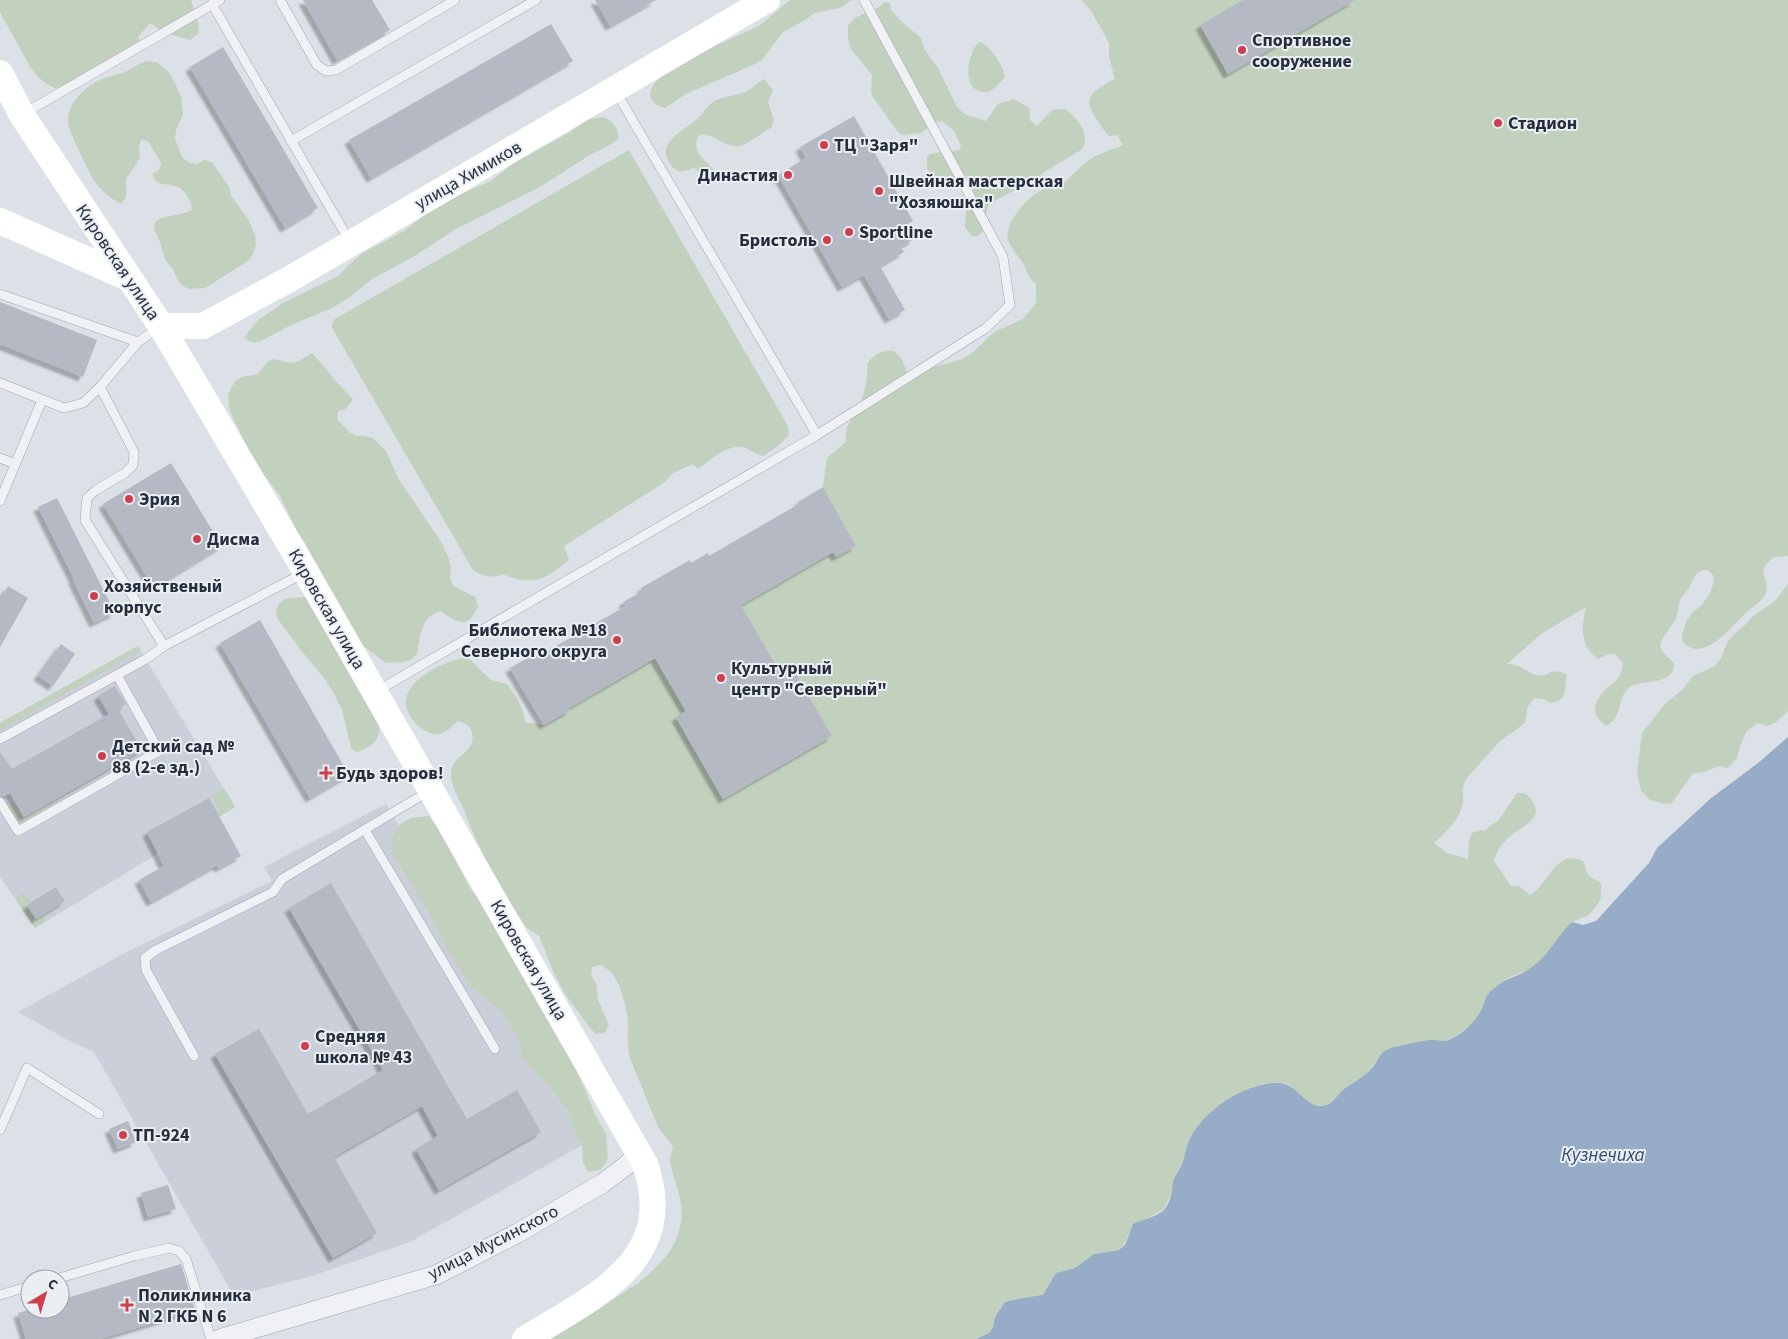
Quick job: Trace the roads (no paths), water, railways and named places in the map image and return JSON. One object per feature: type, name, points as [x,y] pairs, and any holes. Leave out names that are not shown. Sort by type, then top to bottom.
[{"type":"street","name":"улица Химиков","points":[[161,326],[203,326],[351,244],[767,0]]},
{"type":"street","name":"Кировская улица","points":[[0,73],[22,115],[161,326],[306,572],[640,1152],[651,1182],[653,1206],[651,1224],[637,1255],[618,1278],[602,1292],[525,1339]]},
{"type":"street","points":[[0,221],[128,278]]},
{"type":"street","name":"улица Мусинского","points":[[219,1339],[436,1275],[518,1233],[603,1183],[627,1165],[640,1152]]},
{"type":"lane","points":[[280,0],[317,65],[326,71],[336,70],[455,0]]},
{"type":"lane","points":[[291,141],[536,0]]},
{"type":"lane","points":[[374,693],[817,436],[986,328],[1010,305],[1003,257],[864,0]]},
{"type":"lane","points":[[22,115],[215,2],[291,141],[351,244]]},
{"type":"lane","points":[[614,89],[817,436]]},
{"type":"lane","points":[[0,294],[138,342]]},
{"type":"lane","points":[[0,383],[64,408],[83,403],[100,387],[138,342],[161,326]]},
{"type":"lane","points":[[100,387],[134,452],[133,465],[126,473],[96,490],[87,498],[85,520],[164,646]]},
{"type":"lane","points":[[0,501],[42,400]]},
{"type":"lane","points":[[0,458],[16,464]]},
{"type":"lane","points":[[0,739],[146,659],[164,646],[306,572]]},
{"type":"lane","points":[[0,802],[18,832],[159,751],[117,675]]},
{"type":"lane","points":[[194,1056],[146,970],[145,958],[156,950],[273,892],[282,879],[431,790]]},
{"type":"lane","points":[[365,830],[495,1050]]},
{"type":"lane","points":[[0,1130],[27,1068],[99,1114]]},
{"type":"lane","points":[[70,1275],[169,1248],[180,1251],[186,1260],[211,1339]]},
{"type":"lane","points":[[0,1295],[20,1289]]},
{"type":"water","name":"Кузнечиха","points":[[1788,737],[1788,1339],[976,1339],[989,1333],[993,1327],[995,1317],[1005,1302],[1043,1295],[1056,1273],[1075,1268],[1094,1254],[1119,1250],[1125,1245],[1133,1224],[1164,1210],[1170,1200],[1174,1179],[1182,1164],[1188,1143],[1194,1131],[1222,1103],[1253,1087],[1279,1083],[1290,1087],[1315,1105],[1327,1105],[1373,1067],[1387,1049],[1422,1041],[1450,1040],[1457,1036],[1475,1020],[1486,997],[1495,987],[1505,980],[1526,971],[1538,962],[1572,922],[1583,925],[1596,921],[1649,863],[1657,848],[1710,799],[1758,763]]},
{"type":"place","name":"Спортивное сооружение","points":[[1242,50]]},
{"type":"place","name":"Стадион","points":[[1498,123]]},
{"type":"place","name":"ТЦ \"Заря\"","points":[[824,145]]},
{"type":"place","name":"Династия","points":[[788,175]]},
{"type":"place","name":"Швейная мастерская \"Хозяюшка\"","points":[[879,191]]},
{"type":"place","name":"Sportline","points":[[849,232]]},
{"type":"place","name":"Бристоль","points":[[827,240]]},
{"type":"place","name":"Эрия","points":[[129,499]]},
{"type":"place","name":"Дисма","points":[[197,539]]},
{"type":"place","name":"Хозяйственый корпус","points":[[94,596]]},
{"type":"place","name":"Библиотека №18 Северного округа","points":[[617,640]]},
{"type":"place","name":"Культурный центр \"Северный\"","points":[[721,678]]},
{"type":"place","name":"Детский сад № 88 (2-е зд.)","points":[[102,756]]},
{"type":"place","name":"Будь здоров!","points":[[326,773]]},
{"type":"place","name":"Средняя школа № 43","points":[[305,1046]]},
{"type":"place","name":"ТП-924","points":[[123,1135]]},
{"type":"place","name":"Поликлиника N 2 ГКБ N 6","points":[[127,1305]]}]
